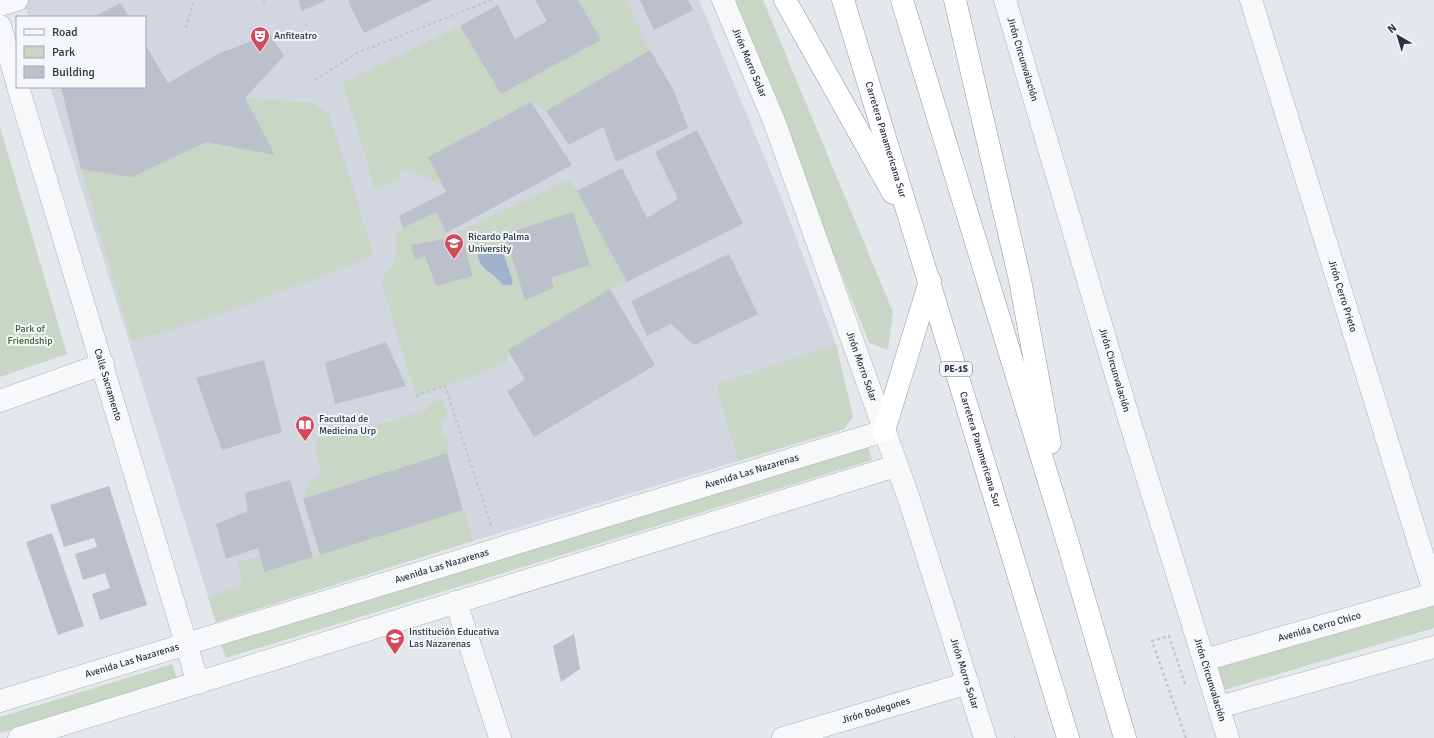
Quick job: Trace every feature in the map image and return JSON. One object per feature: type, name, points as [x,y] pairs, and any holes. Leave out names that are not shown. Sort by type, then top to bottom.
[{"type":"highway","points":[[785,0],[915,233]]},
{"type":"highway","name":"Carretera Panamericana Sur","points":[[843,0],[930,281],[1068,738]]},
{"type":"highway","points":[[902,0],[1069,547],[1125,738]]},
{"type":"highway","points":[[955,0],[1020,280],[1069,547]]},
{"type":"highway","points":[[884,431],[930,281]]},
{"type":"street","points":[[0,5],[17,0]]},
{"type":"street","name":"Jirón Morro Solar","points":[[723,0],[774,121],[909,499],[985,738]]},
{"type":"street","name":"Jirón Circunvalación","points":[[1005,0],[1129,419],[1228,738]]},
{"type":"street","name":"Jirón Cerro Prieto","points":[[1251,0],[1434,593]]},
{"type":"street","points":[[0,26],[16,79]]},
{"type":"street","name":"Calle Sacramento","points":[[18,88],[103,364],[198,683]]},
{"type":"street","points":[[0,401],[103,364]]},
{"type":"street","name":"Avenida Las Nazarenas","points":[[0,701],[884,431]]},
{"type":"street","points":[[20,738],[896,466]]},
{"type":"street","name":"Avenida Cerro Chico","points":[[1204,660],[1434,593]]},
{"type":"street","points":[[456,602],[500,738]]},
{"type":"street","points":[[1219,707],[1434,647]]},
{"type":"street","name":"Jirón Bodegones","points":[[787,737],[968,683]]},
{"type":"path","points":[[186,28],[194,0]]},
{"type":"path","points":[[315,80],[357,53],[491,0]]},
{"type":"path","points":[[416,396],[445,386],[495,535]]},
{"type":"path","points":[[1186,687],[1169,636],[1152,641],[1186,738]]},
{"type":"shaded area","name":"Ricardo Palma University","points":[[23,0],[699,0],[779,192],[836,344],[853,417],[844,429],[473,541],[216,622],[50,88],[146,88],[146,16],[29,16]]},
{"type":"green space","points":[[578,0],[626,0],[650,50],[546,111],[531,102],[428,157],[442,185],[405,168],[400,171],[400,179],[375,189],[343,83],[460,26],[501,94],[601,40]]},
{"type":"green space","points":[[733,0],[763,0],[893,312],[888,350],[869,343]]},
{"type":"green space","points":[[245,98],[312,103],[328,113],[359,206],[373,256],[242,306],[132,342],[81,169],[206,142],[274,155]]},
{"type":"green space","name":"Park of Friendship","points":[[0,127],[67,354],[0,377]]},
{"type":"green space","points":[[569,180],[577,191],[627,282],[610,289],[508,350],[506,363],[416,396],[381,280],[395,262],[397,231],[436,212],[447,237]]},
{"type":"green space","points":[[836,344],[853,417],[844,429],[738,461],[716,385]]},
{"type":"green space","points":[[443,399],[448,416],[440,421],[443,435],[448,441],[447,453],[303,499],[310,481],[322,474],[316,452],[317,439],[357,431],[425,411],[433,402]]},
{"type":"green space","points":[[868,446],[872,460],[226,658],[221,644]]},
{"type":"green space","points":[[463,510],[473,541],[216,622],[208,597],[243,586],[237,563],[259,556],[265,572]]},
{"type":"green space","points":[[1434,604],[1434,628],[1224,690],[1218,668]]},
{"type":"green space","points":[[172,664],[177,679],[0,733],[0,717]]},
{"type":"water","points":[[484,244],[504,255],[513,282],[511,285],[503,285],[482,266],[479,261],[477,246]]},
{"type":"building","points":[[298,0],[327,0],[302,11]]},
{"type":"building","points":[[432,0],[364,33],[348,1]]},
{"type":"building","points":[[535,0],[578,0],[601,40],[501,94],[460,26],[498,5],[515,39],[547,21]]},
{"type":"building","points":[[640,0],[688,0],[693,10],[654,30]]},
{"type":"building","points":[[121,3],[128,16],[95,16]]},
{"type":"building","points":[[270,34],[284,56],[245,98],[275,155],[206,142],[132,177],[81,169],[61,88],[146,88],[146,46],[168,83],[220,53]]},
{"type":"building","points":[[650,50],[674,91],[688,128],[616,162],[603,127],[569,145],[546,111]]},
{"type":"building","points":[[531,102],[572,165],[446,233],[436,212],[403,228],[399,216],[446,192],[428,157]]},
{"type":"building","points":[[697,130],[743,224],[627,282],[577,191],[622,168],[647,218],[678,199],[655,152]]},
{"type":"building","points":[[573,212],[590,265],[551,278],[554,288],[525,300],[505,234]]},
{"type":"building","points":[[462,236],[473,276],[436,286],[425,256],[415,260],[411,245]]},
{"type":"building","points":[[729,254],[758,314],[694,345],[671,324],[647,336],[631,301]]},
{"type":"building","points":[[610,289],[655,365],[534,437],[507,391],[525,380],[508,350]]},
{"type":"building","points":[[386,342],[406,386],[335,404],[325,363]]},
{"type":"building","points":[[264,360],[282,432],[222,450],[196,378]]},
{"type":"building","points":[[447,453],[463,510],[320,555],[303,499]]},
{"type":"building","points":[[290,480],[313,557],[264,572],[258,548],[226,559],[216,524],[248,511],[245,493]]},
{"type":"building","points":[[109,486],[147,605],[100,620],[92,594],[110,588],[105,573],[83,580],[75,554],[97,547],[94,538],[64,547],[50,505]]},
{"type":"building","points":[[52,533],[84,626],[58,635],[26,542]]},
{"type":"building","points":[[574,634],[580,669],[561,682],[553,646]]},
{"type":"place","name":"Anfiteatro","points":[[260,53]]},
{"type":"place","name":"Ricardo Palma University","points":[[454,260]]},
{"type":"place","name":"Facultad de Medicina Urp","points":[[305,442]]},
{"type":"place","name":"Institución Educativa Las Nazarenas","points":[[395,655]]}]
